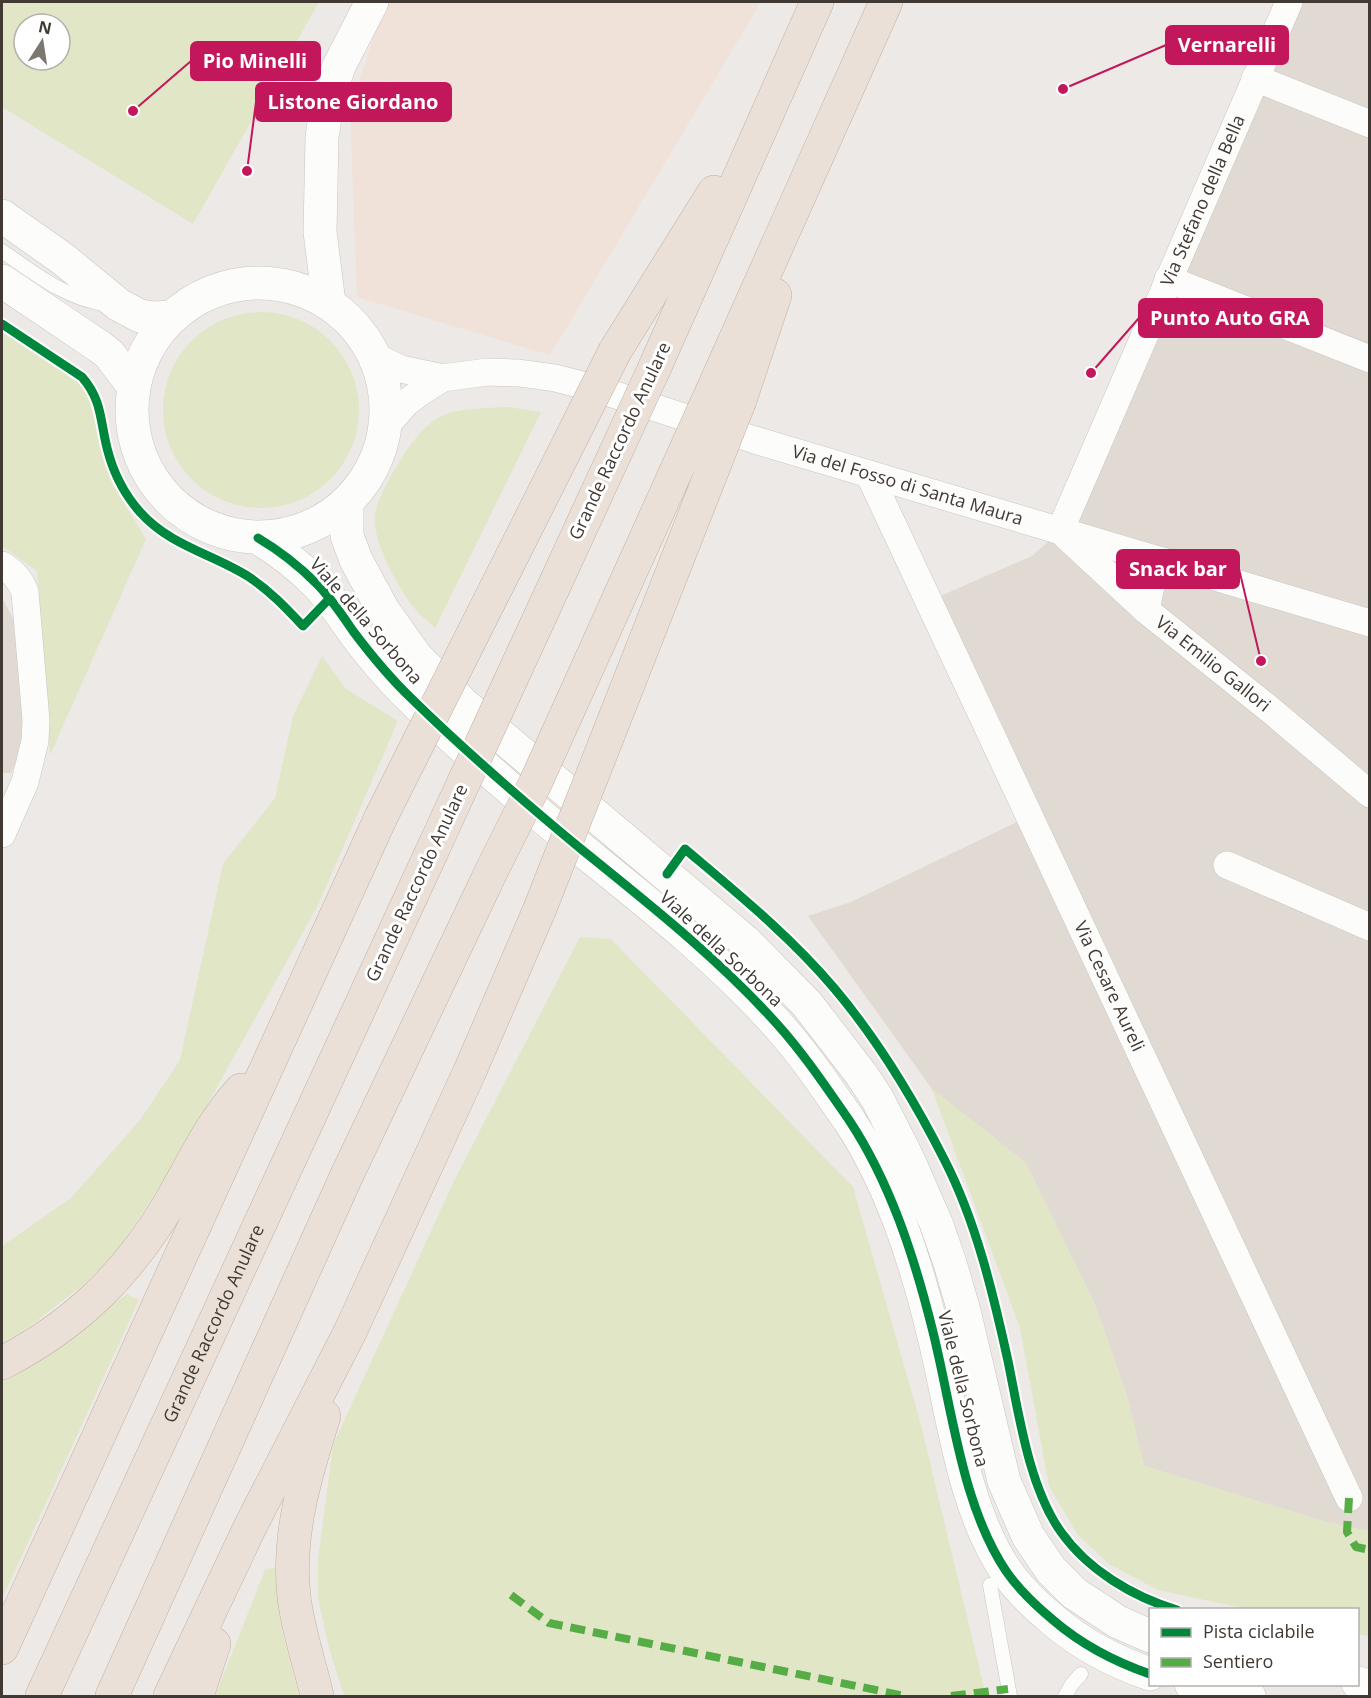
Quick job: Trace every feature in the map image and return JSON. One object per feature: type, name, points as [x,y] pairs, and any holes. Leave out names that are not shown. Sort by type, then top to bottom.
[{"type":"highway","name":"Grande Raccordo Anulare","points":[[42,1696],[654,369],[817,2]]},
{"type":"highway","points":[[171,1696],[249,1527],[350,1332],[470,1073],[539,911],[727,394],[823,142],[886,2]]},
{"type":"highway","points":[[2,1648],[381,817],[615,351],[770,105]]},
{"type":"highway","points":[[112,1696],[346,1177],[490,874],[727,394]]},
{"type":"highway","points":[[2,1363],[27,1350],[83,1311],[126,1267],[156,1225],[220,1117],[271,1058]]},
{"type":"highway","points":[[317,1696],[295,1599],[292,1545],[308,1466],[350,1332]]},
{"type":"highway","points":[[197,1696],[249,1527]]},
{"type":"street","points":[[329,303],[320,232],[322,137],[329,95],[344,55],[372,2]]},
{"type":"street","name":"Via Stefano della Bella","points":[[1060,531],[1288,2]]},
{"type":"street","points":[[1255,78],[1370,124]]},
{"type":"street","points":[[2,216],[63,259],[119,305],[140,316],[154,318],[172,316]]},
{"type":"street","points":[[270,283],[301,290],[329,303],[363,336],[376,357],[386,390],[387,425],[376,463],[366,480],[347,503],[321,522],[301,531],[258,538],[228,534],[200,523],[175,505],[154,483],[137,447],[132,417],[134,387],[139,367],[148,348],[172,316],[194,301],[218,290],[244,284],[281,281],[295,271],[307,256],[320,232]]},
{"type":"street","points":[[1168,279],[1370,359]]},
{"type":"street","points":[[2,281],[109,354],[134,387]]},
{"type":"street","name":"Via del Fosso di Santa Maura","points":[[376,357],[401,369],[443,378]]},
{"type":"street","name":"Via del Fosso di Santa Maura","points":[[387,425],[406,403],[443,378],[470,373],[504,372],[571,381],[755,440],[1370,623]]},
{"type":"street","name":"Via Cesare Aureli","points":[[869,474],[1349,1498]]},
{"type":"street","name":"Viale della Sorbona","points":[[347,503],[347,536],[356,560],[383,610],[417,658],[462,703],[746,942],[807,1004],[861,1074],[877,1098],[908,1159],[936,1222],[964,1311],[1004,1481],[1028,1536],[1051,1570],[1074,1593],[1118,1622],[1149,1636]]},
{"type":"street","name":"Via Emilio Gallori","points":[[1060,531],[1148,611],[1370,794]]},
{"type":"street","name":"Viale della Sorbona","points":[[258,538],[284,554],[318,585],[377,661],[413,700],[496,777],[726,972],[778,1025],[805,1058],[861,1138],[897,1217],[913,1259],[932,1328],[968,1479],[985,1532],[1000,1562],[1029,1600],[1075,1638],[1122,1663],[1149,1674]]},
{"type":"street","points":[[1148,611],[1150,587],[1163,561]]},
{"type":"street","points":[[2,565],[21,582],[25,592],[36,728],[30,768],[2,834]]},
{"type":"street","points":[[1227,865],[1370,927]]},
{"type":"street","points":[[1201,1686],[1249,1696]]},
{"type":"lane","points":[[2,252],[78,298],[119,305]]},
{"type":"lane","points":[[990,1586],[1010,1696]]},
{"type":"lane","points":[[1065,1696],[1081,1674]]},
{"type":"shaded area","points":[[387,2],[761,2],[550,355],[357,297],[350,108]]},
{"type":"shaded area","points":[[1295,2],[1369,2],[1369,1531],[1326,1522],[1144,1466],[1126,1393],[1094,1302],[1025,1162],[932,1089],[808,916],[851,902],[1042,810],[938,597],[1032,556],[1060,531]]},
{"type":"shaded area","points":[[2,601],[19,630],[24,743],[11,773],[2,773]]},
{"type":"green space","points":[[2,2],[319,2],[193,224],[2,107]]},
{"type":"green space","points":[[251,312],[271,312],[299,319],[323,334],[337,348],[352,372],[359,400],[359,420],[352,448],[337,472],[323,486],[299,501],[271,508],[251,508],[223,501],[199,486],[185,472],[170,448],[163,420],[163,400],[170,372],[185,348],[199,334],[223,319]]},
{"type":"green space","points":[[2,332],[86,387],[94,401],[105,466],[114,487],[146,539],[50,755],[37,571],[2,546]]},
{"type":"green space","points":[[508,407],[541,412],[435,628],[417,612],[388,564],[377,537],[375,525],[379,500],[403,456],[428,425],[441,416],[456,411]]},
{"type":"green space","points":[[322,656],[346,689],[398,721],[318,905],[176,1161],[116,1253],[82,1286],[26,1329],[2,1343],[2,1246],[71,1198],[140,1120],[180,1060],[223,864],[275,798],[293,716]]},
{"type":"green space","points":[[580,937],[611,939],[853,1187],[920,1421],[986,1696],[344,1696],[329,1648],[318,1598],[318,1560],[333,1445],[454,1181]]},
{"type":"green space","points":[[932,1089],[1025,1162],[1094,1302],[1126,1393],[1144,1466],[1326,1522],[1369,1531],[1369,1636],[1359,1634],[1359,1608],[1242,1608],[1158,1590],[1109,1564],[1078,1535],[1049,1486],[1020,1328]]},
{"type":"green space","points":[[127,1294],[139,1300],[2,1599],[2,1377],[45,1352]]},
{"type":"green space","points":[[280,1566],[282,1630],[299,1696],[215,1696],[265,1570]]},
{"type":"marked path","points":[[1349,1498],[1347,1532],[1356,1547],[1370,1550]]},
{"type":"marked path","points":[[511,1595],[549,1623],[905,1696]]},
{"type":"marked path","points":[[951,1696],[1008,1689]]},
{"type":"cycle path","points":[[2,324],[82,377],[89,386],[97,402],[112,466],[129,498],[152,524],[178,541],[249,577],[271,594],[303,626],[330,598]]},
{"type":"cycle path","points":[[258,538],[289,559],[317,584],[381,666],[432,719],[516,794],[658,911],[707,955],[755,1000],[796,1047],[849,1120],[889,1194],[909,1247],[932,1328],[968,1485],[991,1545],[1016,1585],[1053,1620],[1099,1652],[1149,1674]]},
{"type":"cycle path","points":[[667,874],[685,849],[762,916],[817,969],[880,1049],[932,1136],[965,1207],[996,1309],[1033,1472],[1050,1514],[1072,1546],[1098,1570],[1128,1590],[1171,1608]]},
{"type":"place","name":"Vernarelli","points":[[1063,89]]},
{"type":"place","name":"Pio Minelli","points":[[133,111]]},
{"type":"place","name":"Listone Giordano","points":[[247,171]]},
{"type":"place","name":"Punto Auto GRA","points":[[1091,373]]},
{"type":"place","name":"Snack bar","points":[[1261,661]]}]
